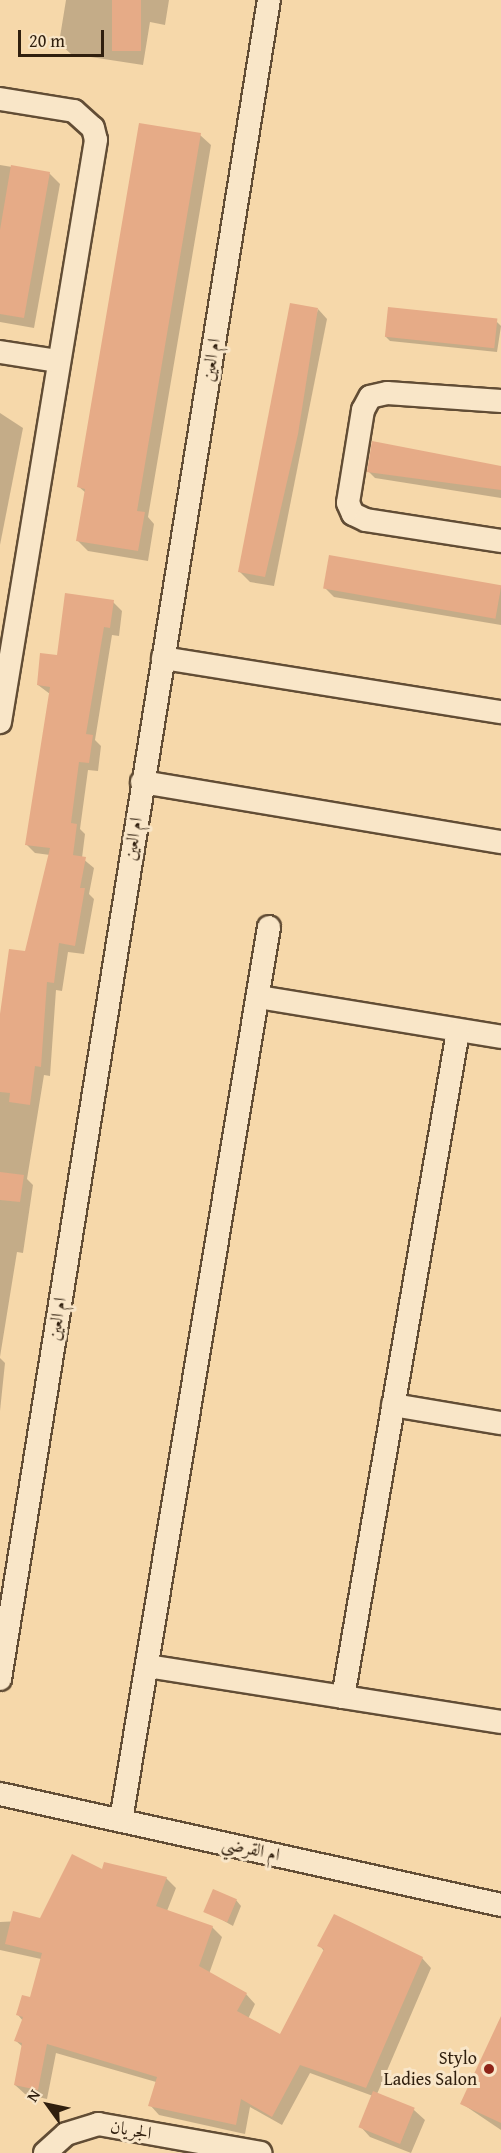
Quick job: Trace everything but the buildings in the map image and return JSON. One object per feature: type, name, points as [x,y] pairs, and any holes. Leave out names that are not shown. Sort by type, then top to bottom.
[{"type":"street","name":"ام العين","points":[[0,1679],[268,0]]},
{"type":"street","points":[[0,99],[74,111],[93,128],[96,140],[0,722]]},
{"type":"street","points":[[0,352],[58,361]]},
{"type":"street","points":[[501,401],[387,393],[370,397],[363,410],[348,503],[353,514],[366,520],[501,542]]},
{"type":"street","points":[[163,658],[501,712]]},
{"type":"street","points":[[142,782],[501,842]]},
{"type":"street","points":[[121,1820],[269,927]]},
{"type":"street","points":[[258,997],[501,1037]]},
{"type":"street","points":[[343,1697],[458,1031]]},
{"type":"street","points":[[393,1405],[501,1423]]},
{"type":"street","points":[[148,1666],[501,1722]]},
{"type":"street","name":"ام القرضي","points":[[0,1794],[501,1905]]},
{"type":"street","name":"الجريان","points":[[45,2153],[66,2134],[98,2124],[260,2153]]},
{"type":"place","name":"Stylo Ladies Salon","points":[[489,2069]]}]
